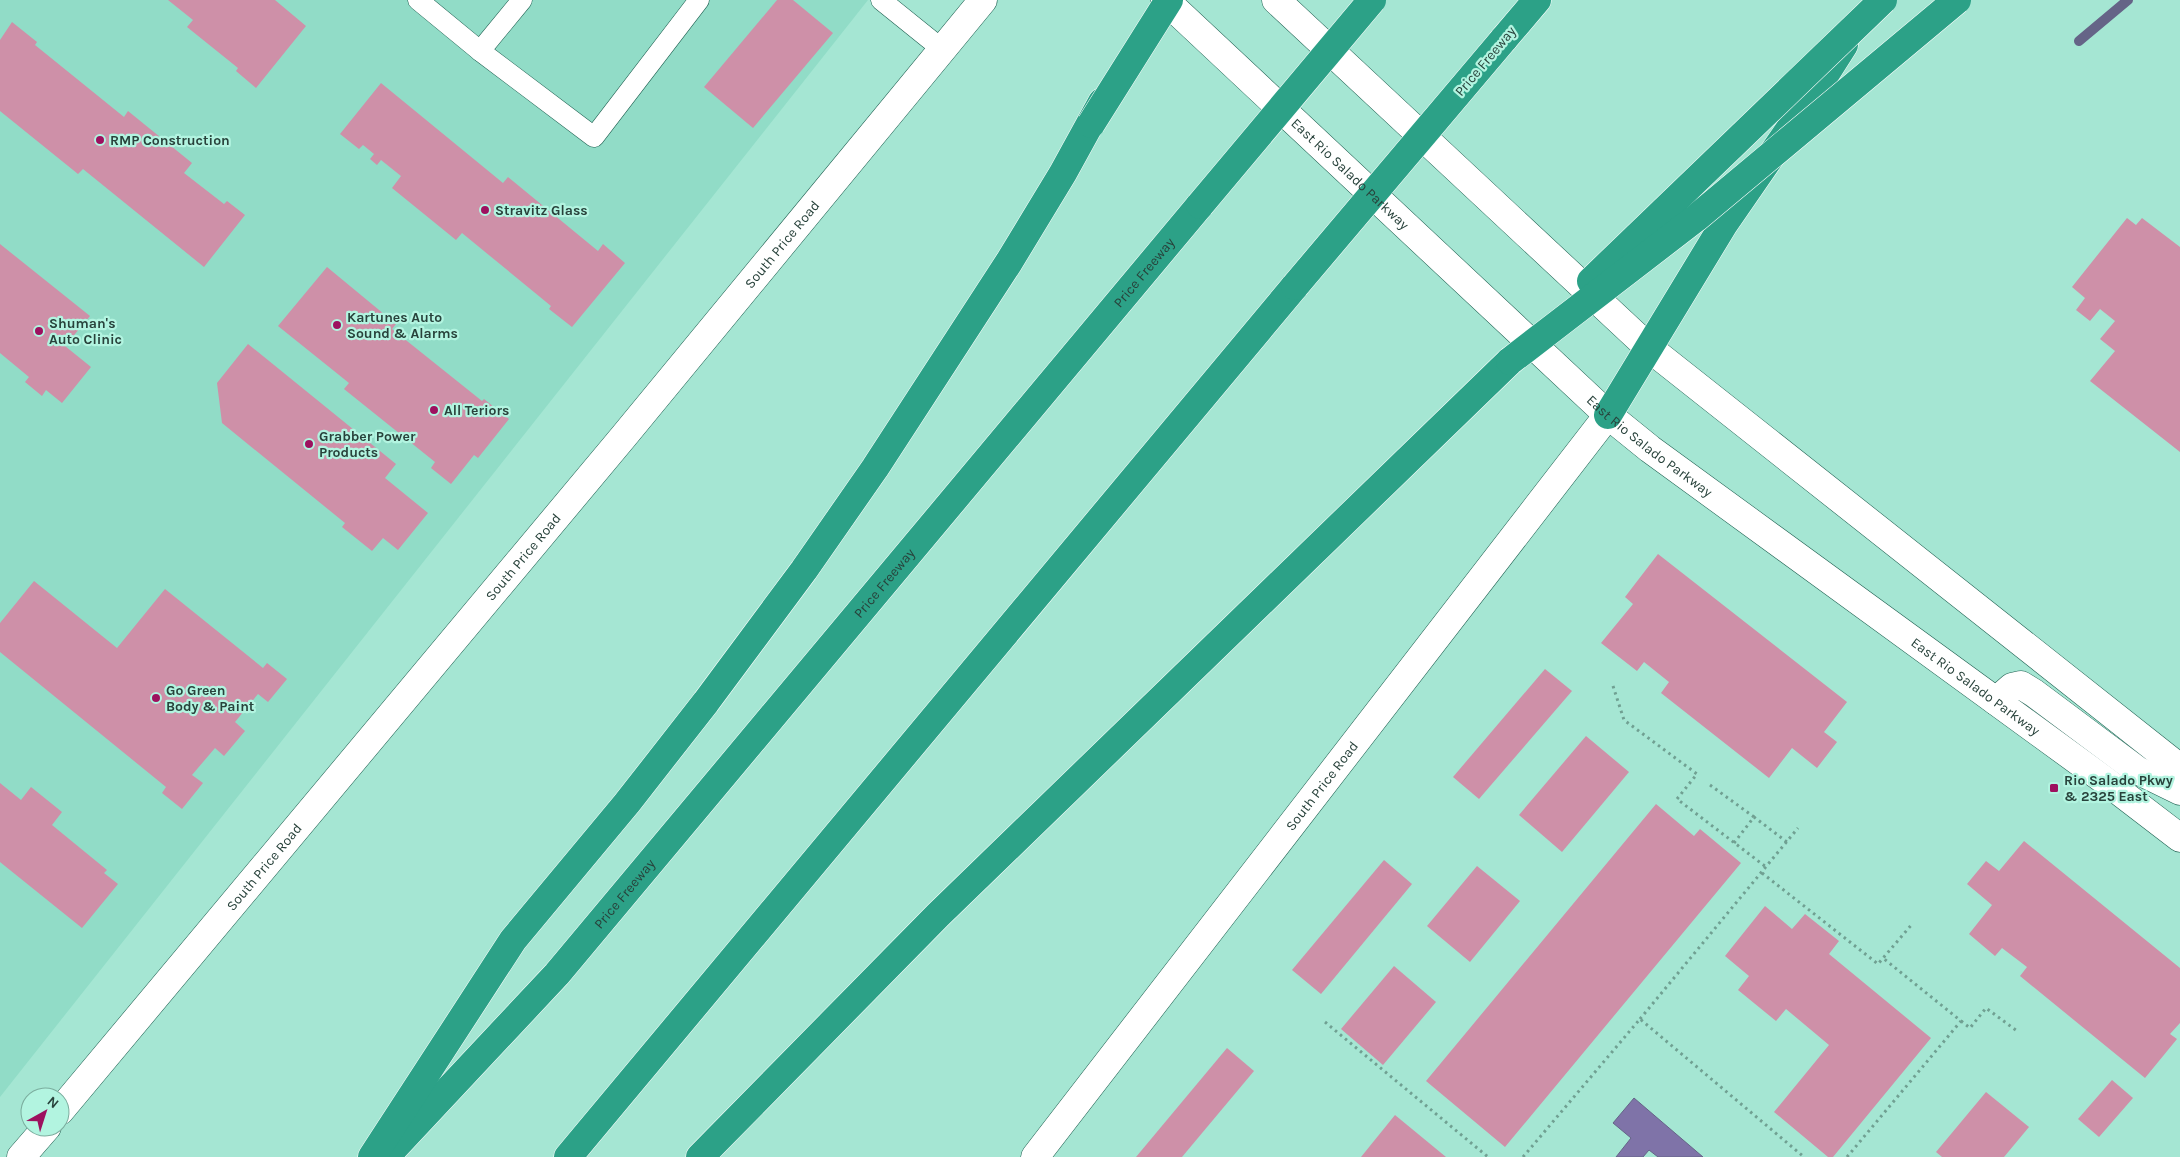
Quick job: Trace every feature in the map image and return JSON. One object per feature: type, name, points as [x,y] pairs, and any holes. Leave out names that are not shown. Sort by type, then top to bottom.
[{"type":"highway","points":[[372,1157],[513,940],[627,803],[706,702],[769,618],[865,483],[976,314],[1063,173],[1153,0]]},
{"type":"highway","points":[[1090,124],[1169,0]]},
{"type":"highway","name":"Price Freeway","points":[[386,1157],[557,974],[1372,0]]},
{"type":"highway","name":"Price Freeway","points":[[568,1157],[1295,286],[1537,0]]},
{"type":"highway","points":[[1608,415],[1724,224],[1800,114],[1872,0]]},
{"type":"highway","points":[[700,1157],[938,915],[1883,0]]},
{"type":"highway","points":[[1510,361],[1696,218],[1957,0]]},
{"type":"main road","name":"South Price Road","points":[[70,1099],[611,451],[983,0]]},
{"type":"main road","name":"East Rio Salado Parkway","points":[[1165,0],[1608,415],[1650,449],[1996,701],[2180,838]]},
{"type":"main road","points":[[1276,0],[1649,348],[2180,768]]},
{"type":"main road","name":"South Price Road","points":[[1035,1157],[1608,415]]},
{"type":"main road","points":[[1996,701],[2012,687],[2021,685],[2137,770],[2180,791]]},
{"type":"main road","points":[[22,1157],[38,1137]]},
{"type":"lane","points":[[418,0],[480,51],[594,137],[699,0]]},
{"type":"lane","points":[[480,51],[522,0]]},
{"type":"lane","points":[[881,0],[943,50]]},
{"type":"path","points":[[1613,686],[1624,720],[1697,774],[1677,799],[1766,867]]},
{"type":"path","points":[[1710,785],[1787,842]]},
{"type":"path","points":[[1734,843],[1754,817]]},
{"type":"path","points":[[1522,1157],[1640,1019],[1798,828]]},
{"type":"path","points":[[1762,873],[1878,964],[1913,923]]},
{"type":"path","points":[[1884,958],[1970,1028],[1986,1008],[2017,1031]]},
{"type":"path","points":[[1640,1019],[1804,1157]]},
{"type":"path","points":[[1847,1157],[1961,1021]]},
{"type":"path","points":[[1325,1022],[1488,1157]]},
{"type":"shaded area","points":[[0,0],[868,0],[0,1097]]},
{"type":"shaded area","points":[[1634,1098],[1703,1157],[1658,1157],[1649,1150],[1643,1157],[1616,1157],[1631,1138],[1613,1123]]},
{"type":"building","points":[[168,0],[275,0],[306,26],[256,88],[236,71],[238,68],[187,27],[193,20]]},
{"type":"building","points":[[777,0],[793,0],[833,33],[753,128],[704,87]]},
{"type":"building","name":"RMP Construction","points":[[12,22],[37,42],[35,45],[124,117],[128,111],[192,163],[184,173],[224,204],[227,201],[245,215],[204,267],[83,169],[78,174],[0,111],[0,40]]},
{"type":"building","name":"Stravitz Glass","points":[[381,83],[503,183],[508,177],[598,251],[603,244],[625,263],[572,327],[549,309],[551,306],[462,233],[456,240],[392,188],[401,176],[381,160],[377,165],[370,159],[374,154],[363,145],[359,149],[340,134]]},
{"type":"building","points":[[2127,218],[2136,225],[2142,218],[2180,247],[2180,452],[2090,381],[2115,351],[2100,339],[2115,321],[2100,309],[2090,321],[2076,310],[2085,298],[2072,287]]},
{"type":"building","name":"Shuman's Auto Clinic","points":[[0,244],[90,316],[65,346],[91,367],[62,403],[46,390],[42,396],[25,382],[29,377],[0,353]]},
{"type":"building","name":"All Teriors","points":[[327,267],[396,324],[392,329],[482,401],[484,399],[509,419],[478,458],[474,455],[451,484],[431,468],[435,462],[344,389],[349,383],[278,326]]},
{"type":"building","name":"Grabber Power Products","points":[[248,344],[396,464],[385,478],[428,513],[398,550],[383,538],[372,551],[342,527],[345,523],[222,423],[217,383]]},
{"type":"building","points":[[1658,554],[1847,702],[1824,732],[1837,742],[1817,768],[1792,748],[1769,778],[1661,693],[1669,682],[1644,662],[1637,671],[1601,643],[1633,604],[1625,597]]},
{"type":"building","name":"Go Green Body & Paint","points":[[34,581],[117,648],[165,589],[263,668],[267,663],[287,679],[268,702],[258,694],[235,722],[245,731],[224,756],[215,748],[192,775],[203,783],[182,809],[162,793],[166,787],[0,652],[0,623]]},
{"type":"building","points":[[1545,669],[1572,691],[1479,799],[1453,777]]},
{"type":"building","points":[[1586,736],[1629,772],[1562,852],[1519,815]]},
{"type":"building","points":[[0,783],[21,800],[31,787],[62,812],[52,825],[107,870],[104,873],[118,884],[82,928],[0,862]]},
{"type":"building","points":[[1656,804],[1694,836],[1700,829],[1741,863],[1505,1147],[1426,1081]]},
{"type":"building","points":[[2024,841],[2180,968],[2180,1023],[2170,1034],[2177,1039],[2145,1078],[2020,976],[2027,967],[2002,948],[1995,956],[1969,934],[1992,905],[1967,884],[1986,861],[1999,871]]},
{"type":"building","points":[[1384,860],[1412,884],[1321,994],[1292,970]]},
{"type":"building","points":[[1477,866],[1520,901],[1470,962],[1427,926]]},
{"type":"building","points":[[1765,906],[1792,929],[1805,914],[1839,941],[1829,954],[1931,1038],[1833,1157],[1828,1157],[1774,1112],[1829,1045],[1786,1009],[1776,1021],[1738,990],[1749,976],[1725,956]]},
{"type":"building","points":[[1394,966],[1436,1002],[1383,1065],[1341,1029]]},
{"type":"building","points":[[1227,1048],[1254,1071],[1182,1157],[1136,1157]]},
{"type":"building","points":[[2112,1080],[2133,1098],[2099,1137],[2078,1119]]},
{"type":"building","points":[[1986,1092],[2029,1127],[2004,1157],[1942,1157],[1936,1152]]},
{"type":"building","points":[[1395,1115],[1446,1157],[1361,1157]]},
{"type":"waterway","points":[[2079,41],[2128,0]]},
{"type":"place","name":"RMP Construction","points":[[100,140]]},
{"type":"place","name":"Stravitz Glass","points":[[485,210]]},
{"type":"place","name":"Kartunes Auto Sound & Alarms","points":[[337,325]]},
{"type":"place","name":"Shuman's Auto Clinic","points":[[39,331]]},
{"type":"place","name":"All Teriors","points":[[434,410]]},
{"type":"place","name":"Grabber Power Products","points":[[309,444]]},
{"type":"place","name":"Go Green Body & Paint","points":[[156,698]]},
{"type":"place","name":"Rio Salado Pkwy & 2325 East","points":[[2054,788]]}]
